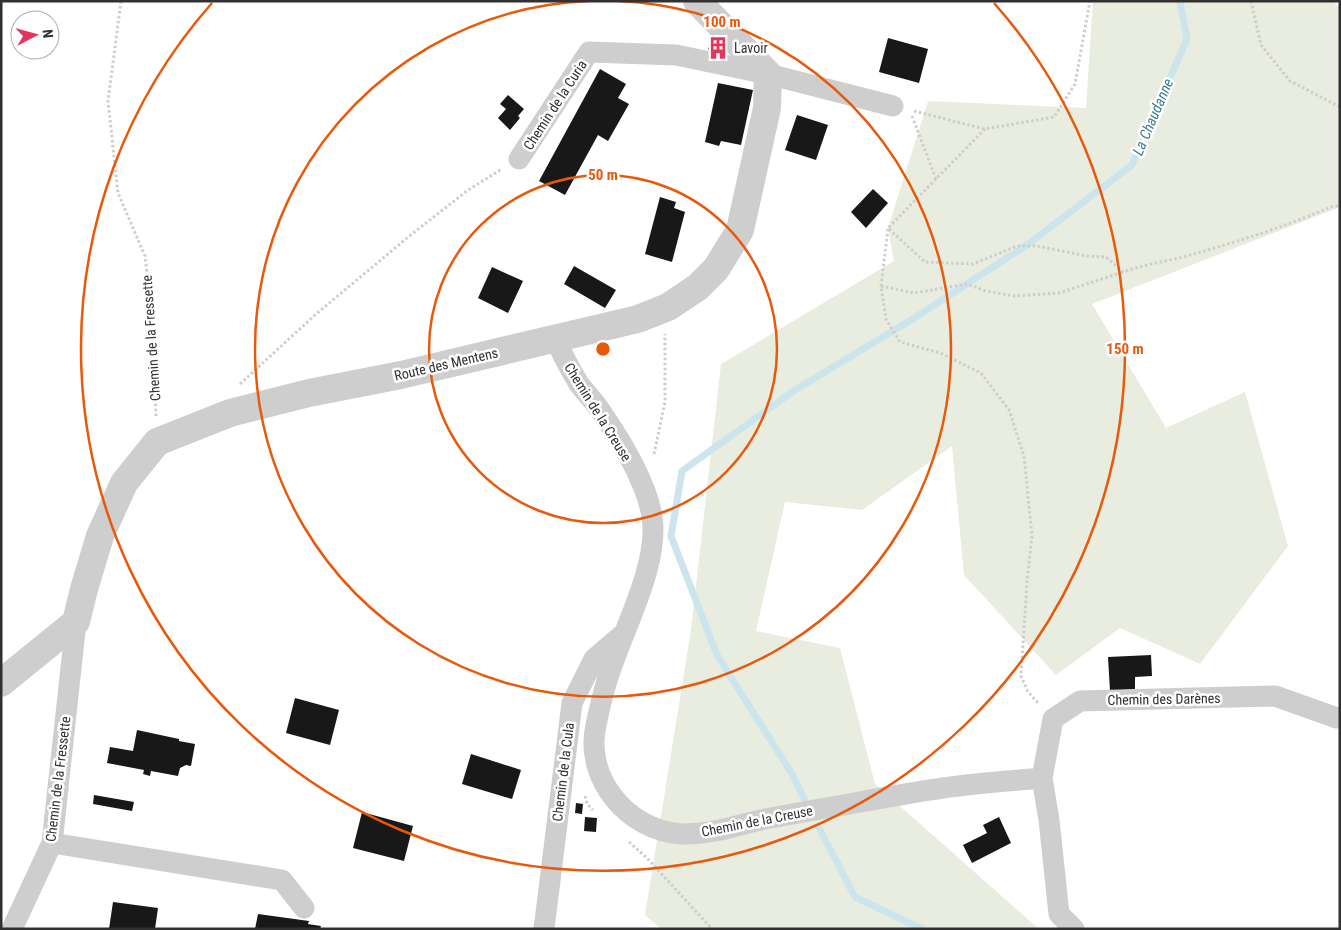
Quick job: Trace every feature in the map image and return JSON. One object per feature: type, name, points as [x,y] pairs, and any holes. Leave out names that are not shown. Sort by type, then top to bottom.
[{"type":"street","points":[[698,1],[768,74],[902,108]]},
{"type":"street","name":"Chemin de la Curia","points":[[519,158],[589,52],[676,55],[768,74]]},
{"type":"street","name":"Route des Mentens","points":[[76,622],[100,536],[124,482],[158,442],[230,413],[309,393],[401,376],[638,319],[668,307],[698,286],[716,269],[740,230],[767,108],[768,74]]},
{"type":"street","name":"Chemin de la Creuse","points":[[555,338],[566,362],[623,446],[646,494],[652,515],[654,538],[650,560],[606,683],[593,744],[596,764],[602,781],[615,800],[626,811],[650,826],[681,834],[712,833],[764,819],[944,787],[1042,778]]},
{"type":"street","points":[[1,683],[76,622]]},
{"type":"street","name":"Chemin de la Fressette","points":[[12,929],[52,842],[76,622]]},
{"type":"street","name":"Chemin de la Cula","points":[[544,929],[572,704],[594,659],[624,633]]},
{"type":"street","name":"Chemin des Darènes","points":[[1053,719],[1080,701],[1274,696],[1337,718]]},
{"type":"street","points":[[1053,719],[1042,778],[1049,820],[1059,914],[1074,929]]},
{"type":"street","points":[[52,842],[282,880],[304,908]]},
{"type":"path","name":"Chemin de la Fressette","points":[[120,1],[108,101],[118,193],[145,256],[152,315],[158,442]]},
{"type":"path","points":[[902,108],[985,129],[1054,117],[1075,84],[1090,1]]},
{"type":"path","points":[[1251,1],[1261,45],[1290,81],[1340,107]]},
{"type":"path","points":[[902,108],[936,179]]},
{"type":"path","points":[[985,129],[888,228],[881,286],[886,319],[900,342],[940,353],[981,373],[1009,410],[1024,456],[1032,536],[1021,676],[1028,692],[1053,719]]},
{"type":"path","points":[[239,385],[315,314],[407,238],[468,190],[519,158]]},
{"type":"path","points":[[881,286],[914,293],[967,284],[986,291],[1014,296],[1059,293],[1140,266],[1180,258],[1241,240],[1333,206],[1340,206]]},
{"type":"path","points":[[888,228],[925,262],[973,264],[1017,246],[1037,246],[1087,256],[1106,257],[1123,272]]},
{"type":"path","points":[[653,457],[665,402],[665,334],[668,307]]},
{"type":"shaded area","points":[[1093,1],[1333,1],[1340,8],[1340,207],[1092,304],[1166,428],[1245,392],[1288,546],[1200,664],[1120,628],[1056,675],[964,575],[952,446],[862,510],[785,502],[756,631],[840,648],[875,784],[1039,929],[661,929],[645,915],[691,630],[721,364],[894,261],[888,228],[928,101],[1086,108]]},
{"type":"building","points":[[888,38],[928,49],[919,83],[879,72]]},
{"type":"building","name":"Lavoir","points":[[712,40],[727,47],[723,56],[708,49]]},
{"type":"building","points":[[600,69],[626,84],[618,98],[629,104],[608,141],[598,135],[565,195],[539,181]]},
{"type":"building","points":[[718,83],[753,90],[741,145],[721,141],[719,146],[705,142]]},
{"type":"building","points":[[508,95],[524,109],[518,116],[520,118],[510,130],[498,118],[506,109],[500,104]]},
{"type":"building","points":[[797,115],[828,125],[816,160],[785,150]]},
{"type":"building","points":[[873,189],[888,203],[866,228],[851,212]]},
{"type":"building","points":[[660,197],[676,202],[674,208],[685,212],[672,262],[645,254]]},
{"type":"building","points":[[574,266],[616,290],[605,308],[564,284]]},
{"type":"building","points":[[492,267],[523,281],[508,313],[478,298]]},
{"type":"building","points":[[1151,655],[1152,676],[1135,677],[1135,689],[1110,691],[1108,657]]},
{"type":"building","points":[[295,698],[339,710],[330,745],[286,733]]},
{"type":"building","points":[[137,730],[195,744],[191,766],[186,765],[180,768],[178,776],[151,771],[150,776],[143,774],[144,770],[107,763],[110,747],[133,751]]},
{"type":"building","points":[[471,754],[521,770],[512,799],[462,784]]},
{"type":"building","points":[[94,795],[134,802],[132,811],[93,804]]},
{"type":"building","points":[[576,803],[583,804],[582,814],[575,813]]},
{"type":"building","points":[[362,812],[413,826],[404,861],[353,848]]},
{"type":"building","points":[[585,817],[597,818],[596,832],[584,831]]},
{"type":"building","points":[[999,817],[1011,843],[972,863],[963,845],[987,833],[983,825]]},
{"type":"building","points":[[113,902],[158,908],[155,929],[109,929]]},
{"type":"building","points":[[258,914],[309,921],[308,924],[321,926],[320,929],[255,929]]},
{"type":"waterway","name":"La Chaudanne","points":[[805,800],[792,774],[717,655],[671,536],[682,471],[795,390],[908,322],[1027,245],[1132,165],[1187,39],[1180,1]]},
{"type":"waterway","points":[[818,826],[855,897],[922,929]]},
{"type":"place","name":"Lavoir","points":[[718,48]]}]
